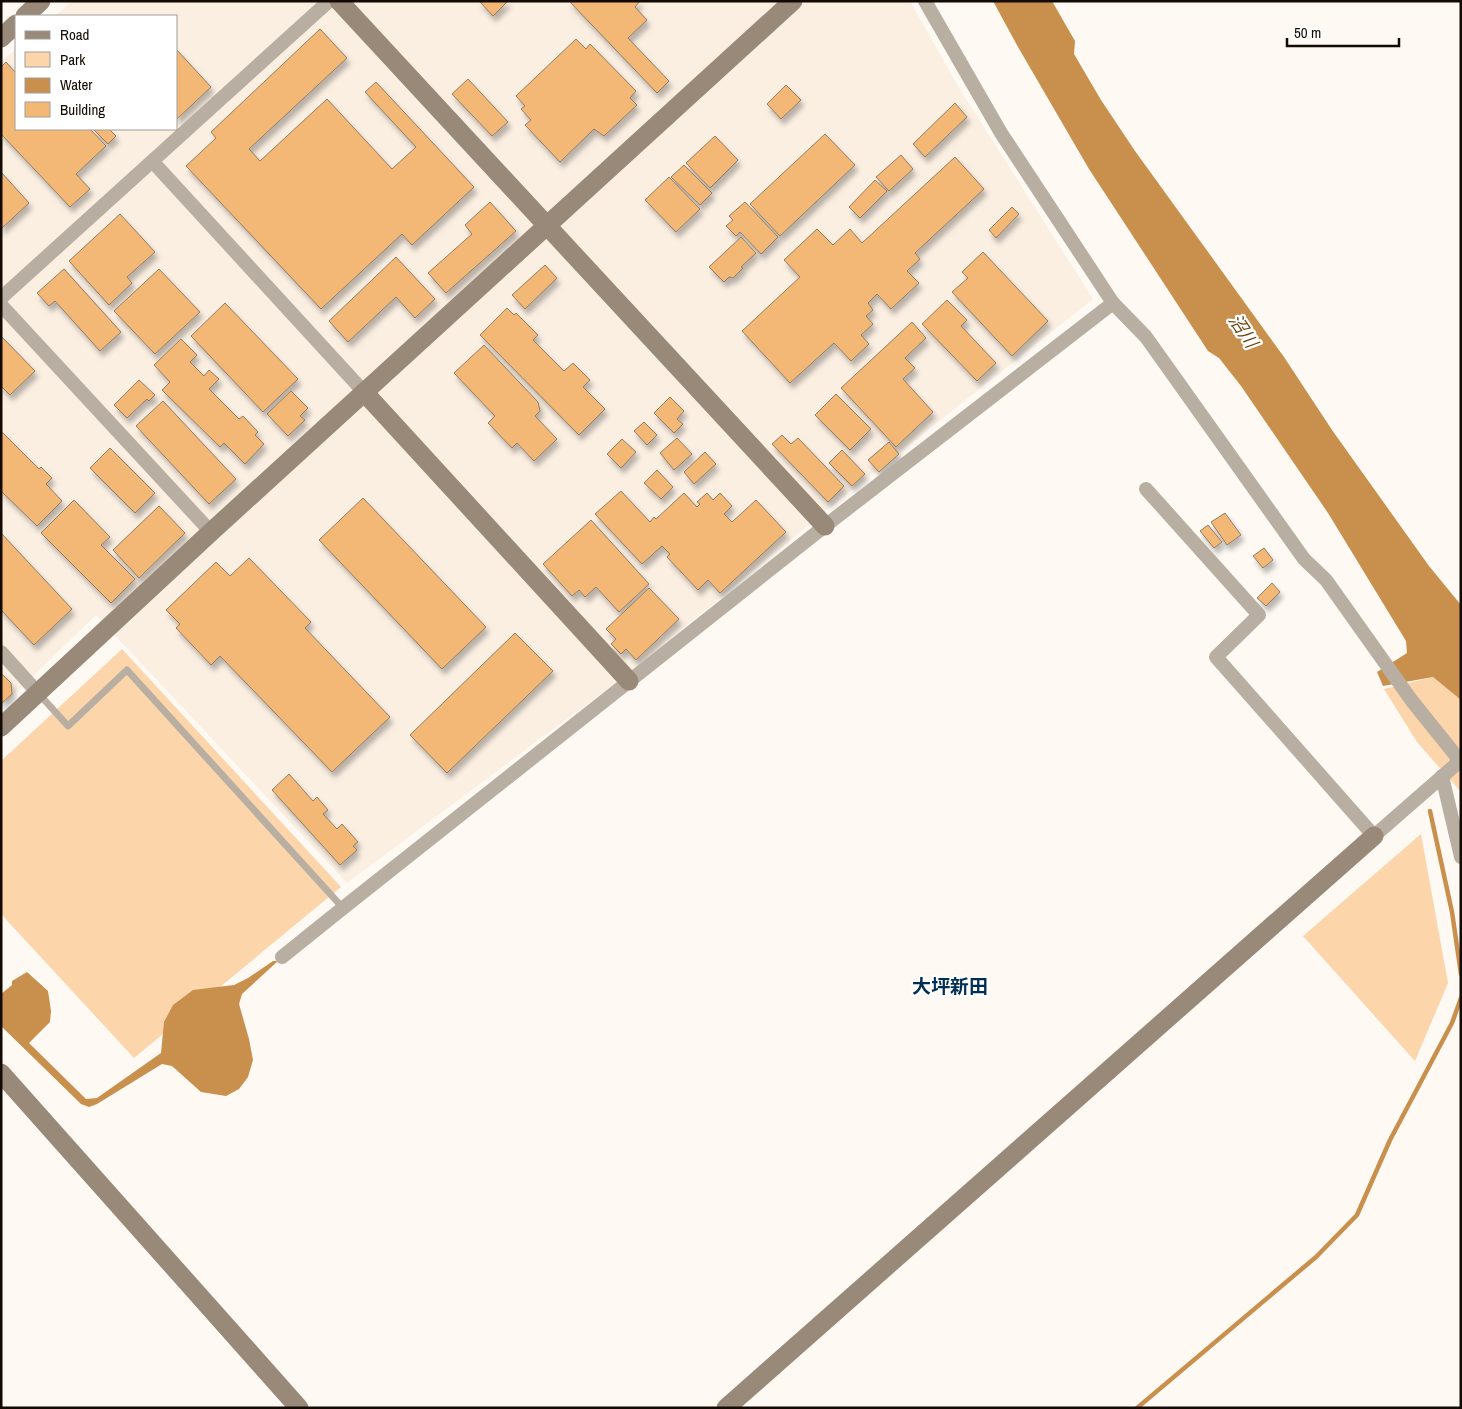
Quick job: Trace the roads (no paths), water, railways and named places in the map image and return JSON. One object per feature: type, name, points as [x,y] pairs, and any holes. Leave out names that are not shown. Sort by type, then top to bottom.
[{"type":"street","points":[[26,15],[41,1]]},
{"type":"street","points":[[1,298],[329,1]]},
{"type":"street","points":[[339,1],[825,526]]},
{"type":"street","points":[[1,727],[211,532],[793,1]]},
{"type":"street","points":[[726,1408],[1460,761],[1412,701],[1326,580],[1304,559],[1146,337],[1113,303],[1001,133],[925,1]]},
{"type":"street","points":[[153,162],[629,681]]},
{"type":"street","points":[[282,958],[342,908],[825,526],[1113,303]]},
{"type":"street","points":[[1,305],[211,532]]},
{"type":"street","points":[[1146,489],[1260,615],[1216,657],[1374,836]]},
{"type":"street","points":[[1,652],[38,692]]},
{"type":"street","points":[[1442,776],[1461,857]]},
{"type":"street","points":[[1,1073],[299,1408]]},
{"type":"lane","points":[[38,692],[68,726],[127,670],[342,908]]},
{"type":"water","name":"沼川","points":[[993,1],[1052,1],[1075,41],[1074,54],[1101,100],[1135,151],[1284,357],[1332,430],[1429,566],[1461,605],[1461,700],[1433,677],[1383,686],[1377,672],[1407,653],[1406,641],[1328,513],[1241,386],[1219,358],[1208,351],[1089,169]]},
{"type":"water","points":[[273,961],[278,961],[242,994],[239,1004],[253,1060],[248,1077],[239,1089],[226,1096],[201,1092],[172,1066],[162,1064],[89,1107],[81,1104],[1,1026],[1,994],[12,985],[12,981],[27,972],[48,991],[51,1011],[50,1022],[29,1043],[86,1099],[97,1098],[161,1053],[164,1022],[173,1005],[193,990],[234,985]]},
{"type":"waterway","points":[[1430,811],[1452,912],[1461,974]]},
{"type":"waterway","points":[[1137,1408],[1316,1257],[1357,1215],[1390,1140],[1452,1023],[1461,998]]},
{"type":"district","name":"大坪新田","points":[[950,986]]}]
